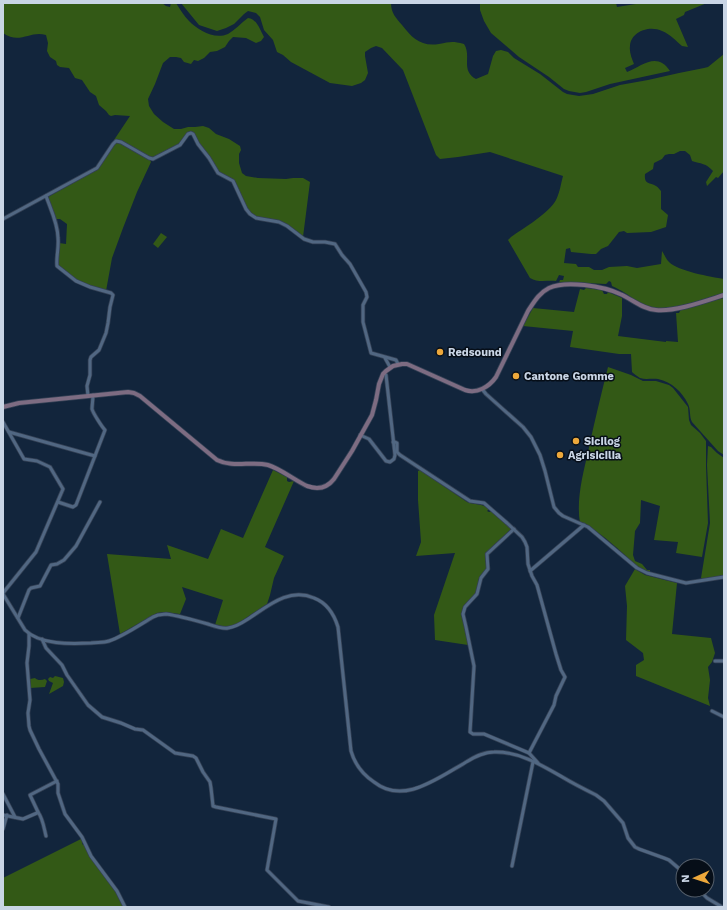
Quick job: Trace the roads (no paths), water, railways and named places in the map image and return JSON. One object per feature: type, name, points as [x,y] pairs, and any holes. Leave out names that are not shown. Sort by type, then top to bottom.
[{"type":"main road","points":[[3,407],[90,395],[128,392],[134,393],[144,399],[217,460],[228,464],[266,465],[312,488],[320,488],[331,482],[337,474],[372,415],[380,379],[386,370],[398,364],[407,364],[469,392],[476,392],[482,389],[496,378],[528,311],[540,294],[549,288],[564,285],[607,288],[617,292],[642,307],[652,310],[676,308],[724,295]]},
{"type":"street","points":[[3,219],[97,168],[116,141],[121,142],[149,158],[154,159],[180,145],[188,134],[193,134],[218,173],[233,181],[247,212],[253,216],[279,222],[304,239],[313,242],[332,243],[337,246],[342,255],[350,264],[366,292],[367,297],[363,305],[363,322],[371,353],[396,360],[398,364]]},
{"type":"street","points":[[46,196],[58,232],[57,266],[76,281],[113,295],[106,333],[99,350],[91,357],[90,360],[90,375],[87,386],[93,402],[92,409],[105,430],[76,505],[73,507],[58,502]]},
{"type":"street","points":[[385,358],[390,367]]},
{"type":"street","points":[[360,436],[369,439],[388,462],[394,459],[395,455],[386,375]]},
{"type":"street","points":[[482,389],[523,427],[531,437],[540,455],[557,511],[563,516],[588,527],[637,568],[647,573],[686,583],[724,577]]},
{"type":"street","points":[[3,422],[24,459],[37,461],[52,469],[63,489],[36,552],[3,594],[29,634],[33,637],[64,644],[108,641],[153,617],[166,614],[218,627],[228,628],[236,626],[283,597],[292,595],[306,595],[323,603],[330,610],[336,621],[340,635],[352,751],[360,771],[368,778],[385,789],[405,791],[429,784],[467,761],[487,752],[511,753],[528,759],[600,798],[622,823],[628,838],[635,847],[668,860],[675,866]]},
{"type":"street","points":[[8,432],[95,456]]},
{"type":"street","points":[[393,442],[397,443],[397,452],[400,455],[470,501],[484,503],[514,529],[522,537],[528,547],[528,564],[537,585],[556,654],[565,677],[556,696],[554,705],[529,753]]},
{"type":"street","points":[[18,618],[29,590],[40,586],[51,565],[57,564],[64,560],[76,546],[100,502]]},
{"type":"street","points":[[530,571],[584,525]]},
{"type":"street","points":[[514,529],[487,554],[488,569],[481,578],[478,594],[465,607],[463,614],[474,666],[470,732],[472,734],[484,734],[529,753],[539,765]]},
{"type":"street","points":[[29,634],[27,663],[30,700],[28,713],[30,730],[57,781],[58,793],[64,814],[82,837],[91,856],[117,891],[125,907]]},
{"type":"street","points":[[42,639],[46,648],[62,665],[67,676],[88,705],[102,717],[134,729],[143,730],[175,753],[193,756],[196,758],[210,782],[214,806],[276,819],[267,870],[298,900],[329,907]]},
{"type":"street","points":[[715,661],[724,661]]},
{"type":"street","points":[[712,711],[724,717]]},
{"type":"street","points":[[512,866],[533,762]]},
{"type":"street","points":[[46,836],[39,814],[30,795],[57,781]]},
{"type":"street","points":[[3,794],[15,817]]},
{"type":"street","points":[[3,829],[5,815],[24,819],[37,814],[38,812]]},
{"type":"street","points":[[707,898],[722,907]]},
{"type":"place","name":"Redsound","points":[[440,352]]},
{"type":"place","name":"Cantone Gomme","points":[[516,376]]},
{"type":"place","name":"Sicilog","points":[[576,441]]},
{"type":"place","name":"Agrisicilia","points":[[560,455]]}]
